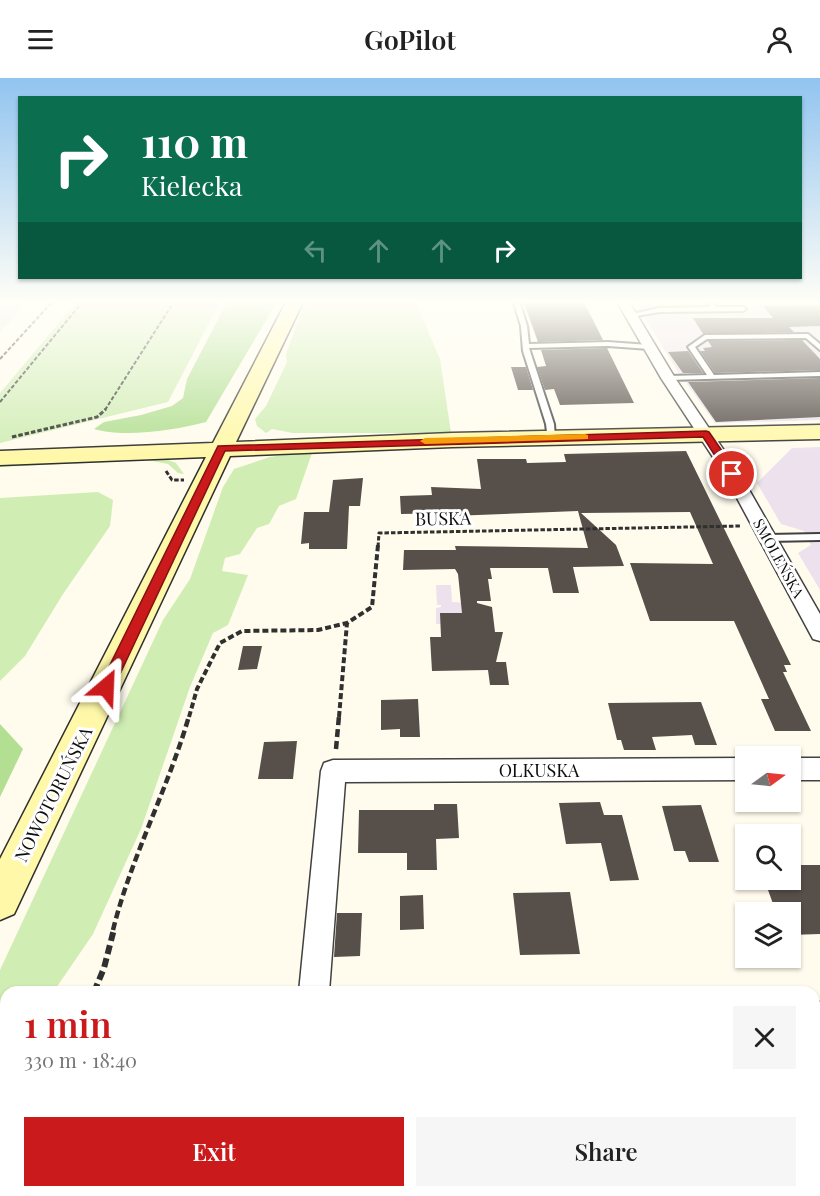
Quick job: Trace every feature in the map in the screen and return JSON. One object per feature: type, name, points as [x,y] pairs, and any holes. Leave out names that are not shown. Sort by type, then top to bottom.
[{"type":"street","name":"NOWOTORUŃSKA","points":[[0,900],[270,352]]},
{"type":"street","name":"SMOLEŃSKA","points":[[652,352],[706,434],[765,532],[820,632]]},
{"type":"street","points":[[5,448],[221,448],[820,432]]},
{"type":"street","name":"OLKUSKA","points":[[333,771],[735,769]]},
{"type":"street","points":[[801,769],[820,769]]},
{"type":"street","points":[[315,986],[333,771]]},
{"type":"lane","points":[[527,352],[550,424],[550,438]]},
{"type":"lane","points":[[695,352],[711,376]]},
{"type":"lane","points":[[668,378],[820,374]]},
{"type":"lane","points":[[765,532],[820,537]]},
{"type":"path","points":[[0,402],[41,352]]},
{"type":"path","points":[[5,448],[98,417],[105,410],[142,352]]},
{"type":"path","name":"BUSKA","points":[[347,623],[372,607],[379,533],[765,532]]},
{"type":"path","points":[[96,986],[104,968],[115,923],[132,871],[181,744],[197,689],[220,643],[242,631],[318,630],[347,623],[333,771]]},
{"type":"shaded area","points":[[666,352],[820,352],[820,420],[715,423]]},
{"type":"shaded area","points":[[820,447],[820,590],[798,553],[811,545],[804,531],[781,524],[757,483],[792,448]]},
{"type":"shaded area","points":[[436,585],[451,585],[452,602],[472,603],[473,611],[443,624],[436,624],[436,608],[441,605],[437,605]]},
{"type":"green space","points":[[34,352],[194,352],[168,402],[0,443],[0,393]]},
{"type":"green space","points":[[201,352],[247,352],[206,422],[180,428],[135,433],[106,432],[94,429],[104,422],[172,406],[183,398],[187,379]]},
{"type":"green space","points":[[287,352],[437,352],[451,433],[293,433],[272,429],[266,433],[257,426],[255,419],[266,406],[287,362]]},
{"type":"green space","points":[[312,453],[296,499],[279,506],[269,524],[257,528],[240,554],[225,558],[222,571],[248,575],[228,625],[213,633],[190,687],[141,829],[93,934],[57,986],[0,986],[0,970],[163,620],[190,579],[223,487],[234,469],[270,457]]},
{"type":"green space","points":[[161,457],[176,463],[184,474],[178,473],[168,464],[147,460],[0,467],[0,463]]},
{"type":"green space","points":[[98,492],[113,500],[110,526],[63,594],[25,656],[0,681],[0,498]]},
{"type":"green space","points":[[0,724],[23,749],[0,797]]},
{"type":"building","points":[[542,352],[609,352],[634,403],[560,405],[554,389],[545,390],[537,367],[546,366]]},
{"type":"building","points":[[668,352],[689,352],[703,373],[683,373]]},
{"type":"building","points":[[701,352],[814,352],[820,359],[820,370],[715,373]]},
{"type":"building","points":[[511,367],[526,367],[533,390],[518,390]]},
{"type":"building","points":[[820,378],[820,417],[716,422],[688,382]]},
{"type":"building","points":[[686,451],[791,665],[784,665],[787,672],[783,672],[811,731],[775,731],[761,699],[769,699],[734,621],[650,621],[630,563],[713,564],[690,512],[581,513],[616,545],[624,566],[573,567],[579,593],[553,593],[548,568],[490,568],[492,579],[488,579],[491,601],[477,601],[477,603],[492,607],[495,632],[503,632],[496,662],[506,662],[509,685],[490,685],[488,670],[432,671],[430,637],[441,637],[440,613],[462,613],[458,574],[455,569],[403,570],[404,550],[456,550],[455,546],[588,548],[578,511],[452,516],[451,513],[401,514],[400,496],[432,495],[431,487],[481,489],[477,459],[526,459],[527,463],[566,462],[564,454]]},
{"type":"building","points":[[363,478],[360,506],[349,506],[347,549],[309,549],[309,543],[301,544],[304,512],[329,512],[333,480]]},
{"type":"building","points":[[243,646],[262,646],[257,669],[238,670]]},
{"type":"building","points":[[418,699],[420,737],[400,737],[400,729],[381,730],[381,700]]},
{"type":"building","points":[[701,702],[717,745],[695,745],[692,735],[652,737],[656,750],[624,750],[621,740],[617,740],[608,703]]},
{"type":"building","points":[[297,741],[293,779],[258,779],[264,742]]},
{"type":"building","points":[[600,802],[604,815],[622,815],[639,880],[610,881],[601,843],[566,844],[559,803]]},
{"type":"building","points":[[434,804],[457,804],[459,838],[436,839],[437,870],[407,870],[407,853],[358,853],[359,810],[434,810]]},
{"type":"building","points":[[701,805],[719,862],[689,862],[685,851],[674,851],[662,806]]},
{"type":"building","points":[[801,865],[820,865],[820,934],[801,935],[801,902],[772,902],[768,890],[801,890]]},
{"type":"building","points":[[570,892],[580,954],[520,955],[513,893]]},
{"type":"building","points":[[423,895],[424,929],[400,930],[400,896]]},
{"type":"building","points":[[337,913],[362,913],[360,956],[334,957]]},
{"type":"slow traffic","points":[[425,441],[585,437]]},
{"type":"route","points":[[106,687],[221,448],[706,434],[732,474]]}]
